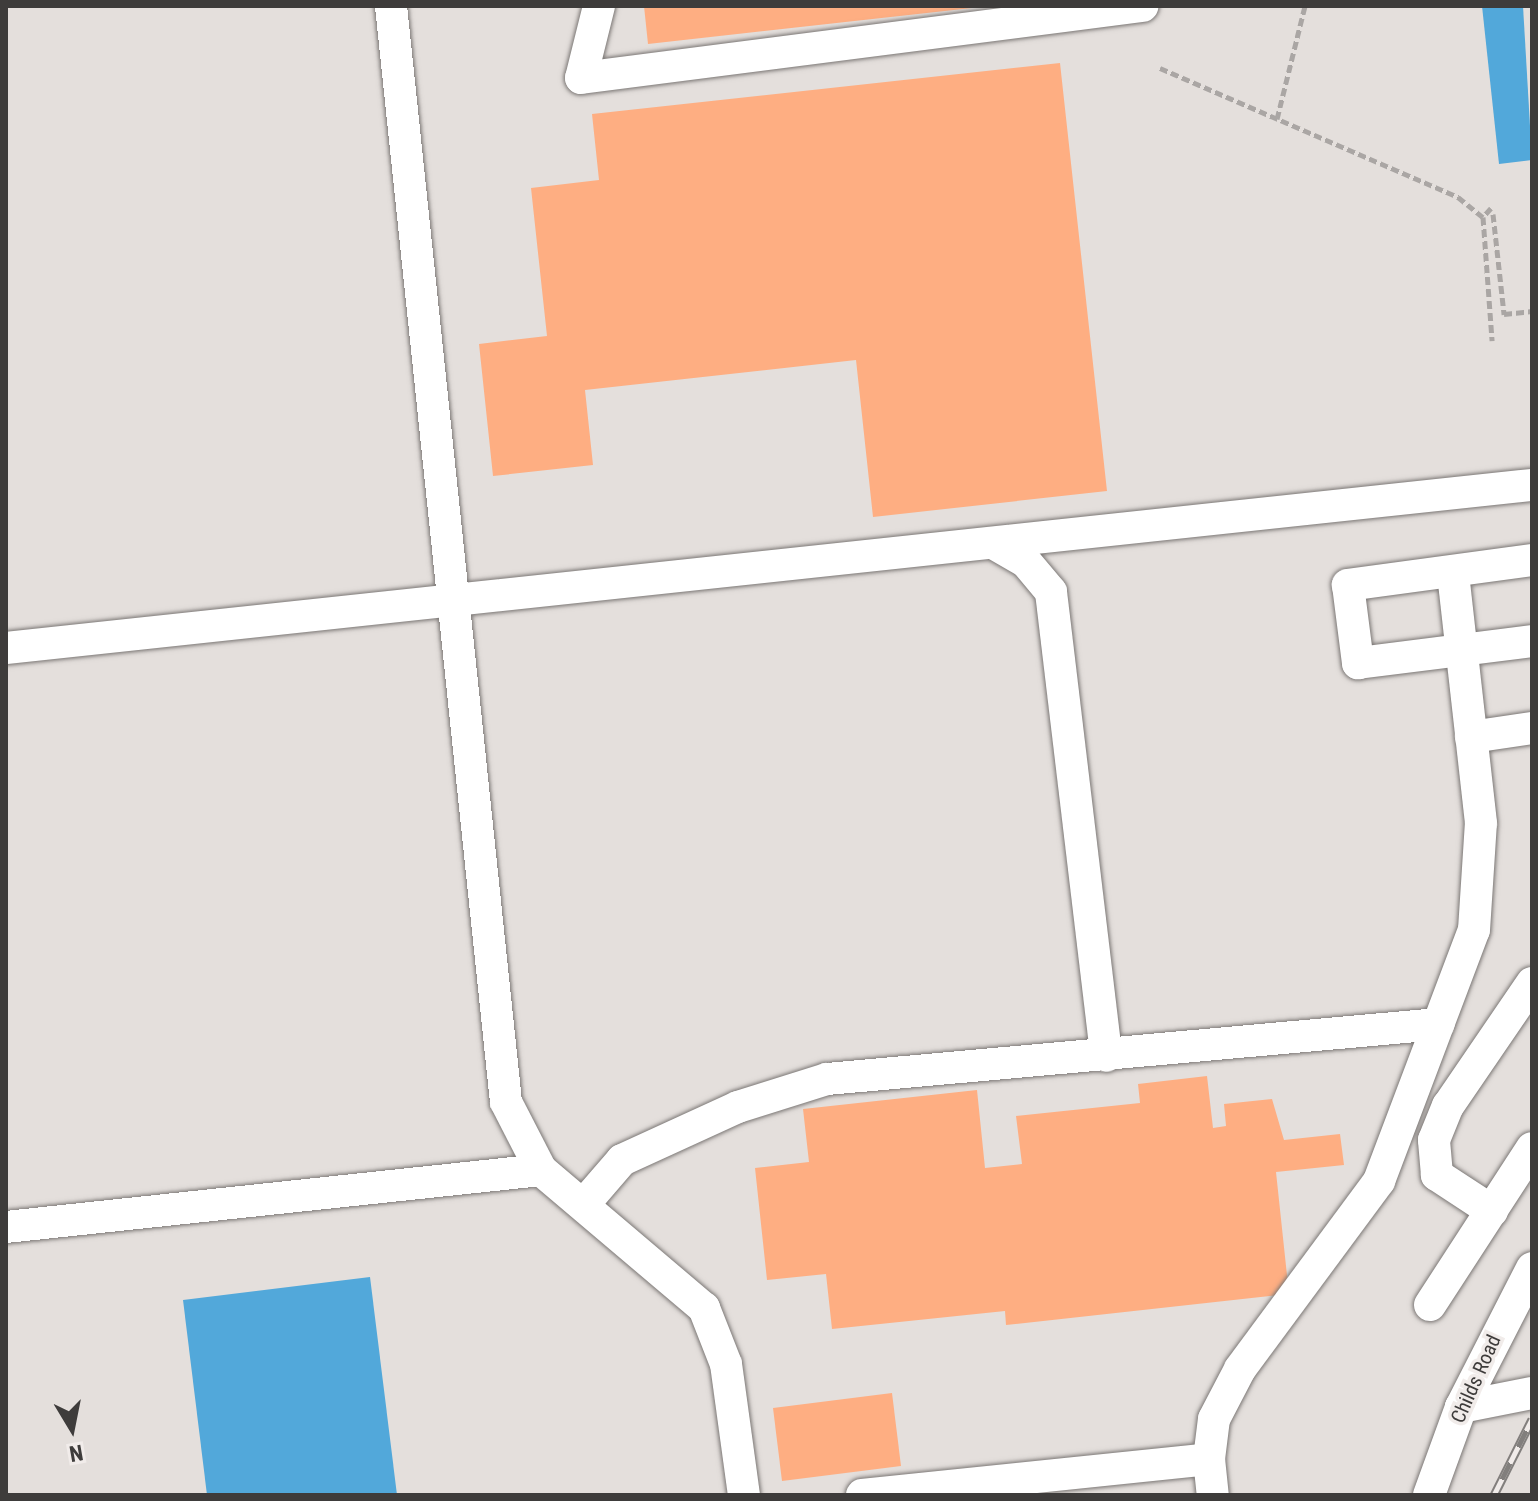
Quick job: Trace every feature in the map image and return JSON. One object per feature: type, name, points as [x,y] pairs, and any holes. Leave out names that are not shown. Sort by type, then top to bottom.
[{"type":"street","points":[[391,6],[506,1102],[541,1170],[704,1308],[726,1364],[744,1495]]},
{"type":"street","points":[[599,6],[581,78],[1142,6]]},
{"type":"street","points":[[6,648],[1532,485]]},
{"type":"street","points":[[993,543],[1026,562],[1051,592],[1106,1056]]},
{"type":"street","points":[[1532,560],[1348,585],[1358,663],[1532,641]]},
{"type":"street","points":[[1213,1495],[1209,1459],[1214,1419],[1240,1369],[1379,1181],[1474,930],[1481,823],[1453,573]]},
{"type":"street","points":[[1471,737],[1532,728]]},
{"type":"street","points":[[1492,1211],[1437,1175],[1434,1140],[1448,1106],[1532,983]]},
{"type":"street","points":[[584,1204],[622,1160],[738,1107],[827,1079],[1439,1024]]},
{"type":"street","points":[[1430,1305],[1532,1148]]},
{"type":"street","points":[[6,1227],[541,1170]]},
{"type":"street","name":"Childs Road","points":[[1429,1495],[1461,1407],[1532,1268]]},
{"type":"street","points":[[1461,1407],[1532,1393]]},
{"type":"street","points":[[862,1495],[1209,1459]]},
{"type":"path","points":[[1277,119],[1305,6]]},
{"type":"path","points":[[1160,68],[1458,197],[1483,217],[1492,341]]},
{"type":"path","points":[[1483,217],[1492,211],[1504,314],[1532,311]]},
{"type":"water","points":[[1482,6],[1523,6],[1532,160],[1499,164]]},
{"type":"water","points":[[370,1277],[397,1495],[207,1495],[183,1300]]},
{"type":"building","points":[[644,6],[971,6],[972,8],[648,44]]},
{"type":"building","points":[[1060,63],[1107,491],[873,517],[856,360],[585,390],[593,465],[493,476],[479,344],[547,336],[531,188],[599,180],[592,114]]},
{"type":"building","points":[[1207,1076],[1213,1128],[1226,1126],[1224,1104],[1272,1099],[1284,1140],[1340,1134],[1344,1165],[1276,1172],[1289,1294],[1006,1325],[1005,1311],[832,1329],[826,1274],[767,1280],[755,1168],[809,1162],[803,1109],[977,1090],[985,1168],[1022,1164],[1016,1116],[1140,1103],[1138,1084]]},
{"type":"building","points":[[892,1393],[901,1466],[782,1481],[773,1408]]},
{"type":"railway","points":[[1494,1495],[1532,1419]]}]
